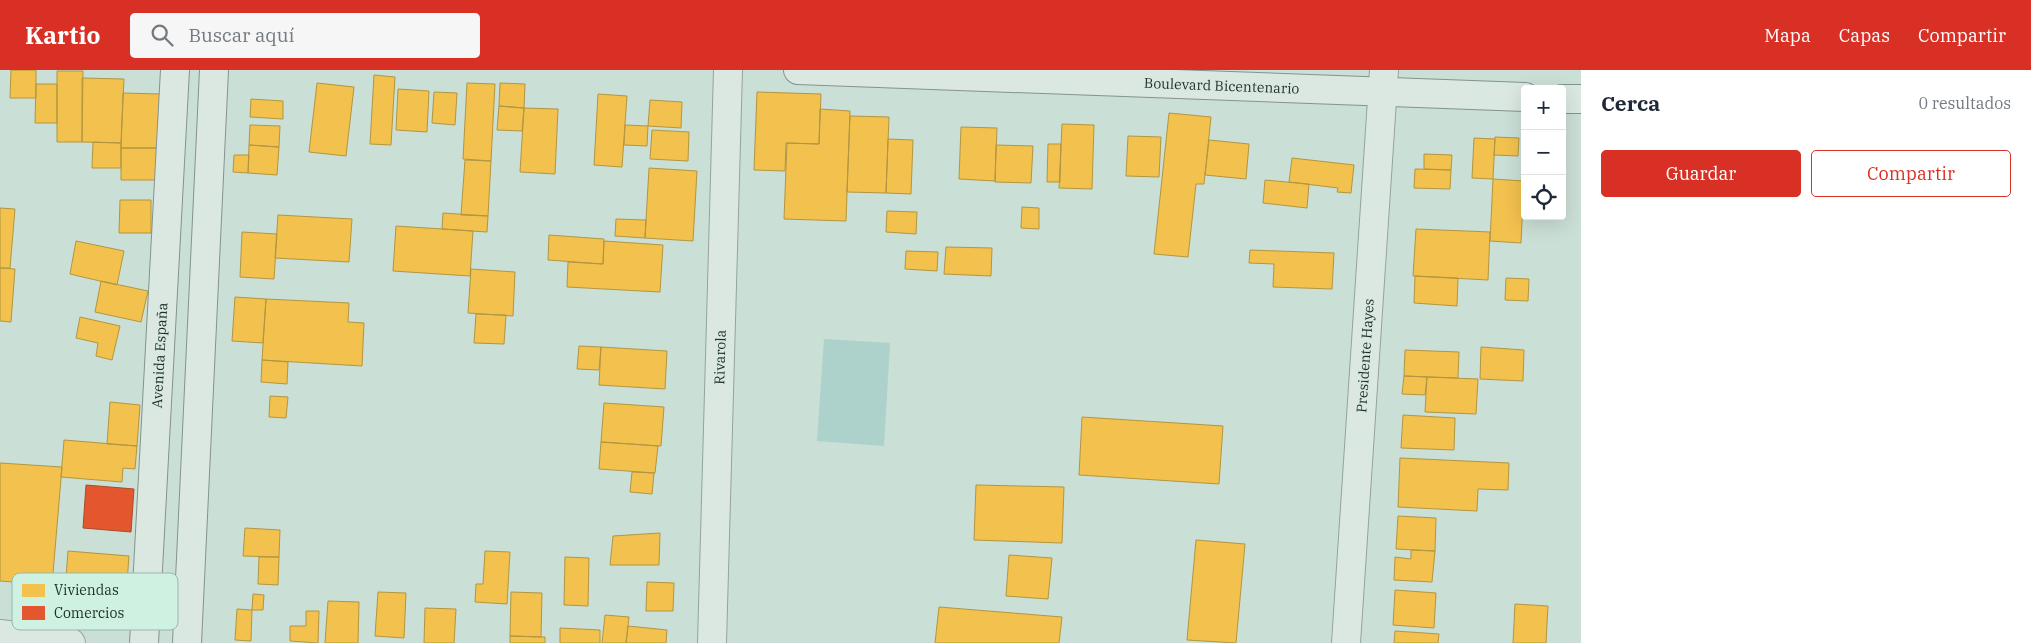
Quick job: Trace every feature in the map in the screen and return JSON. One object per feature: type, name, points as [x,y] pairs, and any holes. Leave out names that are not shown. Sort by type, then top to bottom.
[{"type":"street","name":"Avenida España","points":[[148,573],[175,70]]},
{"type":"street","points":[[187,643],[214,70]]},
{"type":"street","name":"Rivarola","points":[[712,643],[728,70]]},
{"type":"street","name":"Boulevard Bicentenario","points":[[798,70],[1383,81],[1521,97]]},
{"type":"street","name":"Presidente Hayes","points":[[1346,643],[1383,81]]},
{"type":"street","points":[[1566,99],[1581,100]]},
{"type":"street","name":"Avenida España","points":[[144,643],[145,630]]},
{"type":"street","points":[[0,634],[71,643]]},
{"type":"shaded area","points":[[824,339],[890,343],[884,446],[817,441]]},
{"type":"building: Viviendas","points":[[11,70],[36,70],[36,98],[10,98]]},
{"type":"building: Viviendas","points":[[57,71],[83,71],[82,142],[57,142]]},
{"type":"building: Viviendas","points":[[374,75],[395,77],[391,145],[370,144]]},
{"type":"building: Viviendas","points":[[82,78],[124,79],[121,143],[82,142]]},
{"type":"building: Viviendas","points":[[317,83],[354,87],[346,156],[309,152]]},
{"type":"building: Viviendas","points":[[467,83],[495,84],[491,161],[463,159]]},
{"type":"building: Viviendas","points":[[500,83],[525,84],[524,108],[499,106]]},
{"type":"building: Viviendas","points":[[36,84],[57,84],[57,123],[35,123]]},
{"type":"building: Viviendas","points":[[398,89],[429,91],[427,132],[396,130]]},
{"type":"building: Viviendas","points":[[434,92],[457,93],[455,125],[432,123]]},
{"type":"building: Viviendas","points":[[757,92],[821,94],[819,144],[786,143],[785,171],[754,170]]},
{"type":"building: Viviendas","points":[[123,93],[160,94],[159,148],[121,148]]},
{"type":"building: Viviendas","points":[[598,94],[627,96],[622,167],[594,165]]},
{"type":"building: Viviendas","points":[[251,99],[283,101],[283,119],[250,117]]},
{"type":"building: Viviendas","points":[[650,100],[682,102],[681,128],[648,126]]},
{"type":"building: Viviendas","points":[[499,106],[524,108],[522,131],[497,130]]},
{"type":"building: Viviendas","points":[[524,108],[558,109],[555,174],[520,172]]},
{"type":"building: Viviendas","points":[[820,109],[850,111],[846,221],[784,219],[787,143],[819,144]]},
{"type":"building: Viviendas","points":[[1169,113],[1211,117],[1204,184],[1196,184],[1188,257],[1154,254]]},
{"type":"building: Viviendas","points":[[850,116],[889,117],[886,193],[847,192]]},
{"type":"building: Viviendas","points":[[1062,124],[1094,125],[1092,189],[1059,188]]},
{"type":"building: Viviendas","points":[[250,125],[280,126],[279,147],[249,145]]},
{"type":"building: Viviendas","points":[[625,125],[648,126],[647,146],[624,145]]},
{"type":"building: Viviendas","points":[[961,127],[997,128],[995,181],[959,179]]},
{"type":"building: Viviendas","points":[[652,130],[689,132],[688,161],[650,159]]},
{"type":"building: Viviendas","points":[[1128,136],[1161,137],[1159,177],[1126,176]]},
{"type":"building: Viviendas","points":[[1495,137],[1519,138],[1518,156],[1494,155]]},
{"type":"building: Viviendas","points":[[1474,138],[1495,139],[1493,179],[1472,178]]},
{"type":"building: Viviendas","points":[[888,139],[913,140],[911,194],[886,193]]},
{"type":"building: Viviendas","points":[[1209,140],[1249,144],[1246,179],[1205,175]]},
{"type":"building: Viviendas","points":[[93,142],[121,143],[121,168],[92,168]]},
{"type":"building: Viviendas","points":[[1048,144],[1061,144],[1060,182],[1047,182]]},
{"type":"building: Viviendas","points":[[249,145],[279,147],[277,175],[248,173]]},
{"type":"building: Viviendas","points":[[996,145],[1033,146],[1031,183],[995,182]]},
{"type":"building: Viviendas","points":[[121,148],[159,148],[159,180],[121,180]]},
{"type":"building: Viviendas","points":[[1424,154],[1452,155],[1451,170],[1424,169]]},
{"type":"building: Viviendas","points":[[234,155],[249,155],[248,173],[233,172]]},
{"type":"building: Viviendas","points":[[1292,158],[1354,165],[1351,193],[1337,192],[1338,188],[1289,182]]},
{"type":"building: Viviendas","points":[[465,160],[491,161],[488,216],[461,215]]},
{"type":"building: Viviendas","points":[[649,168],[697,171],[693,241],[645,238]]},
{"type":"building: Viviendas","points":[[1415,169],[1451,170],[1450,189],[1414,188]]},
{"type":"building: Viviendas","points":[[1493,179],[1521,181],[1521,243],[1490,241]]},
{"type":"building: Viviendas","points":[[1265,180],[1309,184],[1307,208],[1263,203]]},
{"type":"building: Viviendas","points":[[120,200],[151,200],[151,233],[119,233]]},
{"type":"building: Viviendas","points":[[1022,207],[1039,208],[1039,229],[1021,228]]},
{"type":"building: Viviendas","points":[[0,208],[15,209],[10,268],[0,268]]},
{"type":"building: Viviendas","points":[[887,211],[917,212],[916,234],[886,232]]},
{"type":"building: Viviendas","points":[[443,213],[488,216],[487,232],[442,229]]},
{"type":"building: Viviendas","points":[[278,215],[352,219],[349,262],[275,258]]},
{"type":"building: Viviendas","points":[[616,219],[646,220],[645,238],[615,236]]},
{"type":"building: Viviendas","points":[[396,226],[473,231],[470,276],[393,271]]},
{"type":"building: Viviendas","points":[[1416,229],[1490,232],[1488,280],[1413,276]]},
{"type":"building: Viviendas","points":[[242,232],[277,234],[274,279],[240,277]]},
{"type":"building: Viviendas","points":[[549,235],[604,239],[603,264],[548,260]]},
{"type":"building: Viviendas","points":[[76,241],[124,251],[117,285],[70,274]]},
{"type":"building: Viviendas","points":[[604,241],[663,245],[660,292],[567,287],[568,262],[603,264]]},
{"type":"building: Viviendas","points":[[946,247],[992,248],[991,276],[944,274]]},
{"type":"building: Viviendas","points":[[1250,250],[1334,253],[1332,289],[1273,287],[1274,264],[1249,263]]},
{"type":"building: Viviendas","points":[[906,251],[938,252],[937,271],[905,269]]},
{"type":"building: Viviendas","points":[[0,268],[15,269],[11,322],[0,321]]},
{"type":"building: Viviendas","points":[[471,269],[515,272],[513,316],[468,313]]},
{"type":"building: Viviendas","points":[[1415,276],[1458,278],[1457,306],[1414,303]]},
{"type":"building: Viviendas","points":[[1506,278],[1529,279],[1528,301],[1505,300]]},
{"type":"building: Viviendas","points":[[101,281],[148,291],[141,322],[95,312]]},
{"type":"building: Viviendas","points":[[235,297],[266,299],[263,343],[232,341]]},
{"type":"building: Viviendas","points":[[266,299],[349,303],[348,322],[364,323],[362,366],[262,360]]},
{"type":"building: Viviendas","points":[[476,314],[506,315],[504,344],[474,343]]},
{"type":"building: Viviendas","points":[[80,317],[120,326],[112,360],[96,356],[98,343],[76,338]]},
{"type":"building: Viviendas","points":[[579,346],[601,347],[599,370],[577,369]]},
{"type":"building: Viviendas","points":[[601,347],[667,351],[665,389],[599,385]]},
{"type":"building: Viviendas","points":[[1481,347],[1524,350],[1523,381],[1480,379]]},
{"type":"building: Viviendas","points":[[1405,350],[1459,352],[1458,378],[1404,376]]},
{"type":"building: Viviendas","points":[[262,360],[288,362],[287,384],[261,382]]},
{"type":"building: Viviendas","points":[[1404,376],[1427,377],[1425,395],[1402,394]]},
{"type":"building: Viviendas","points":[[1427,377],[1478,379],[1476,414],[1425,412]]},
{"type":"building: Viviendas","points":[[270,396],[288,397],[286,418],[269,417]]},
{"type":"building: Viviendas","points":[[110,402],[140,405],[137,446],[107,444]]},
{"type":"building: Viviendas","points":[[604,403],[664,407],[661,446],[601,442]]},
{"type":"building: Viviendas","points":[[1403,415],[1455,418],[1454,450],[1401,448]]},
{"type":"building: Viviendas","points":[[1082,417],[1223,426],[1219,484],[1079,475]]},
{"type":"building: Viviendas","points":[[64,440],[137,446],[135,469],[123,468],[122,482],[61,477]]},
{"type":"building: Viviendas","points":[[601,442],[658,446],[655,473],[599,469]]},
{"type":"building: Viviendas","points":[[1400,458],[1509,463],[1508,490],[1478,489],[1477,511],[1398,507]]},
{"type":"building: Viviendas","points":[[0,463],[62,467],[53,573],[12,573],[12,582],[0,581]]},
{"type":"building: Viviendas","points":[[632,472],[654,473],[652,494],[630,492]]},
{"type":"building: Viviendas","points":[[976,485],[1064,487],[1062,543],[974,540]]},
{"type":"building: Viviendas","points":[[1398,516],[1436,518],[1435,551],[1396,549]]},
{"type":"building: Viviendas","points":[[245,528],[280,530],[279,557],[243,556]]},
{"type":"building: Viviendas","points":[[660,533],[659,565],[610,565],[613,536]]},
{"type":"building: Viviendas","points":[[1196,540],[1245,544],[1236,643],[1187,640]]},
{"type":"building: Viviendas","points":[[1411,550],[1435,551],[1432,582],[1394,580],[1395,557],[1411,559]]},
{"type":"building: Viviendas","points":[[68,551],[129,556],[128,573],[66,573]]},
{"type":"building: Viviendas","points":[[485,551],[510,552],[507,604],[475,602],[476,584],[483,584]]},
{"type":"building: Viviendas","points":[[1009,555],[1052,558],[1048,599],[1006,596]]},
{"type":"building: Viviendas","points":[[259,557],[279,557],[278,585],[258,584]]},
{"type":"building: Viviendas","points":[[565,557],[589,558],[588,606],[564,605]]},
{"type":"building: Viviendas","points":[[647,582],[674,583],[673,611],[646,611]]},
{"type":"building: Viviendas","points":[[1395,590],[1436,593],[1434,628],[1393,625]]},
{"type":"building: Viviendas","points":[[378,592],[406,593],[404,638],[375,636]]},
{"type":"building: Viviendas","points":[[511,592],[542,593],[541,637],[510,636]]},
{"type":"building: Viviendas","points":[[253,594],[264,595],[263,610],[252,610]]},
{"type":"building: Viviendas","points":[[328,601],[359,602],[358,643],[325,643]]},
{"type":"building: Viviendas","points":[[1515,604],[1548,606],[1546,643],[1513,643]]},
{"type":"building: Viviendas","points":[[939,607],[1062,617],[1059,643],[935,643]]},
{"type":"building: Viviendas","points":[[425,608],[456,609],[454,643],[424,643]]},
{"type":"building: Viviendas","points":[[237,609],[252,610],[251,641],[235,640]]},
{"type":"building: Viviendas","points":[[306,611],[319,611],[318,643],[290,641],[290,626],[306,626]]},
{"type":"building: Viviendas","points":[[605,615],[629,617],[626,643],[602,643]]},
{"type":"building: Viviendas","points":[[628,626],[667,630],[666,643],[626,643]]},
{"type":"building: Viviendas","points":[[560,628],[600,630],[600,643],[560,643]]},
{"type":"building: Viviendas","points":[[1395,631],[1439,634],[1438,643],[1394,643]]},
{"type":"building: Viviendas","points":[[510,636],[545,637],[545,643],[510,643]]},
{"type":"building: Comercios","points":[[86,485],[134,489],[131,532],[83,528]]}]
